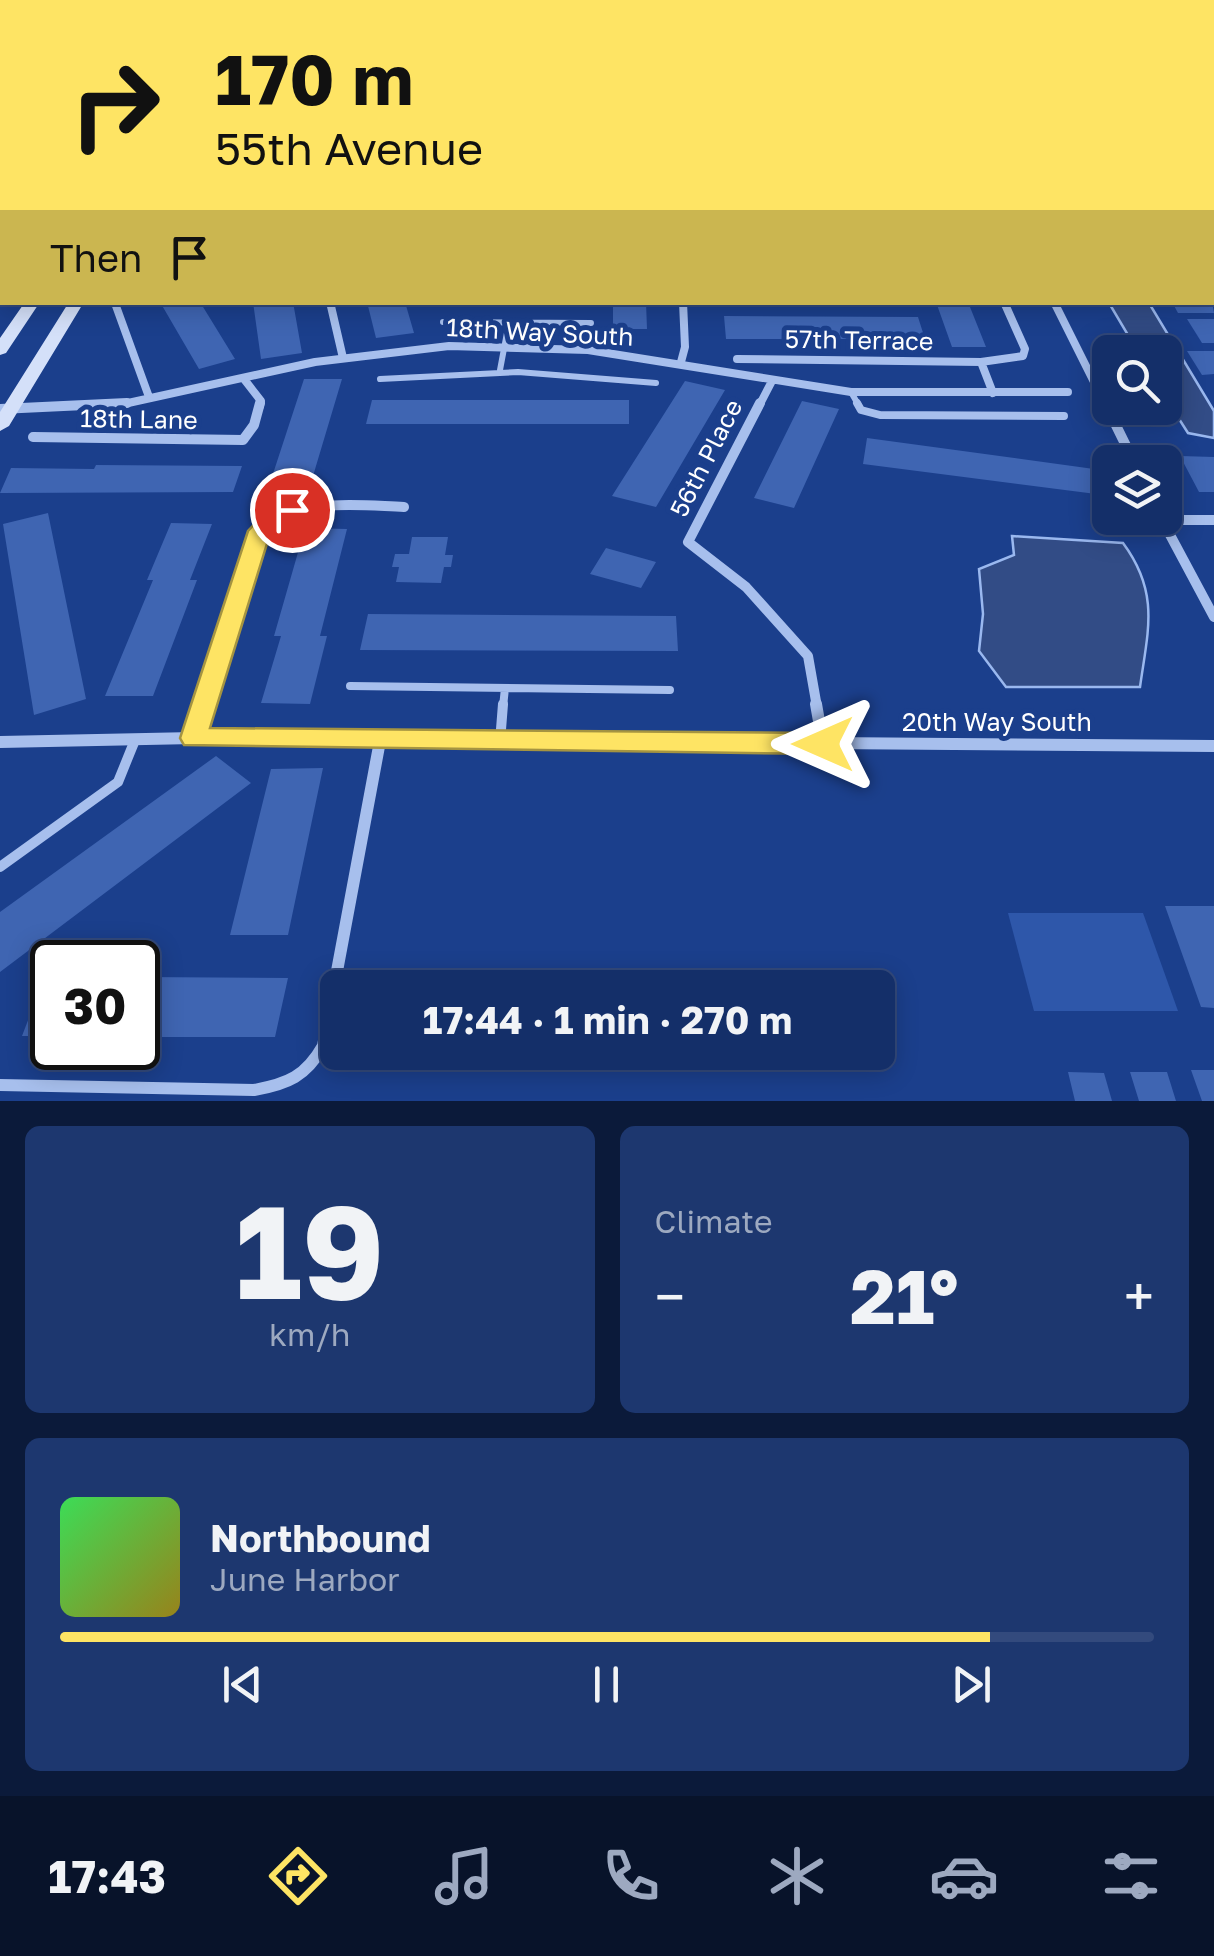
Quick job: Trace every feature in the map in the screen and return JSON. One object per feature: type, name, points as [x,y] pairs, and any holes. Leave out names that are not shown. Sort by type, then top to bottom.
[{"type":"main road","points":[[0,350],[30,305]]},
{"type":"main road","points":[[0,426],[6,408],[75,305]]},
{"type":"street","points":[[331,305],[343,358]]},
{"type":"street","points":[[681,362],[685,347],[683,305]]},
{"type":"street","name":"57th Terrace","points":[[737,359],[981,362],[1023,356],[1025,349],[1005,305]]},
{"type":"street","points":[[1056,305],[1126,445]]},
{"type":"street","points":[[116,306],[149,397]]},
{"type":"street","name":"18th Way South","points":[[6,408],[119,404],[343,358],[450,346],[588,350],[851,392],[1068,392]]},
{"type":"street","points":[[981,362],[992,393]]},
{"type":"street","name":"18th Lane","points":[[33,437],[243,440],[254,426],[261,401],[244,379]]},
{"type":"street","name":"56th Place","points":[[772,381],[688,542],[746,588],[808,656],[823,744]]},
{"type":"street","points":[[194,738],[260,531],[273,518],[312,506],[404,507]]},
{"type":"street","points":[[1182,519],[1214,520]]},
{"type":"street","points":[[1170,535],[1214,616]]},
{"type":"street","name":"20th Way South","points":[[0,742],[194,738],[1214,746]]},
{"type":"street","points":[[0,1086],[254,1090],[294,1083],[312,1068],[323,1046],[380,741]]},
{"type":"lane","points":[[443,322],[591,323]]},
{"type":"lane","points":[[500,370],[507,347],[508,322]]},
{"type":"lane","points":[[380,379],[451,370],[500,370],[656,383]]},
{"type":"lane","points":[[851,392],[862,410],[880,416],[1064,416]]},
{"type":"lane","points":[[350,686],[670,690]]},
{"type":"lane","points":[[500,742],[505,688]]},
{"type":"lane","points":[[0,867],[118,782],[135,740]]},
{"type":"shaded area","points":[[1110,305],[1150,305],[1168,335],[1128,335]]},
{"type":"shaded area","points":[[1182,358],[1214,411],[1214,438],[1188,433],[1182,424]]},
{"type":"shaded area","points":[[1012,536],[1123,543],[1135,561],[1147,596],[1148,630],[1140,687],[1006,687],[979,651],[983,614],[979,569],[1014,555]]},
{"type":"shaded area","points":[[1008,913],[1143,913],[1178,1011],[1034,1011]]},
{"type":"building","points":[[162,305],[202,305],[235,359],[199,369]]},
{"type":"building","points":[[253,305],[294,305],[302,353],[261,359]]},
{"type":"building","points":[[368,305],[406,305],[414,333],[376,338]]},
{"type":"building","points":[[613,305],[646,305],[647,329],[613,329]]},
{"type":"building","points":[[937,305],[969,305],[986,347],[952,347]]},
{"type":"building","points":[[1174,305],[1213,305],[1214,313],[1178,313]]},
{"type":"building","points":[[724,316],[918,317],[925,339],[726,339]]},
{"type":"building","points":[[1187,319],[1214,319],[1214,343],[1202,343]]},
{"type":"building","points":[[1187,351],[1214,351],[1214,374],[1202,375]]},
{"type":"building","points":[[304,379],[342,379],[310,486],[269,486]]},
{"type":"building","points":[[685,381],[725,390],[656,507],[612,496]]},
{"type":"building","points":[[372,400],[629,400],[629,424],[366,424]]},
{"type":"building","points":[[802,401],[839,409],[794,508],[754,498]]},
{"type":"building","points":[[867,438],[1092,469],[1092,493],[863,464]]},
{"type":"building","points":[[1182,456],[1214,457],[1214,492],[1199,492]]},
{"type":"building","points":[[96,465],[242,466],[233,492],[0,493],[11,468],[94,469]]},
{"type":"building","points":[[48,513],[86,699],[34,715],[3,524]]},
{"type":"building","points":[[171,523],[212,524],[190,580],[197,580],[153,696],[105,696],[153,580],[147,580]]},
{"type":"building","points":[[305,528],[347,529],[320,636],[327,636],[310,704],[261,703],[281,636],[274,636]]},
{"type":"building","points":[[412,537],[448,537],[445,555],[453,555],[451,567],[444,567],[441,583],[396,582],[399,567],[392,567],[395,554],[409,554]]},
{"type":"building","points":[[606,548],[656,562],[641,588],[590,574]]},
{"type":"building","points":[[368,614],[676,616],[678,651],[360,650]]},
{"type":"building","points":[[216,756],[251,783],[42,940],[30,940],[30,949],[0,972],[0,912]]},
{"type":"building","points":[[323,768],[288,935],[230,935],[271,769]]},
{"type":"building","points":[[1165,906],[1214,906],[1214,1008],[1201,1007]]},
{"type":"building","points":[[160,977],[288,978],[275,1037],[160,1037]]},
{"type":"building","points":[[30,1015],[30,1036],[22,1036]]},
{"type":"building","points":[[1191,1070],[1214,1070],[1214,1101],[1202,1101]]},
{"type":"building","points":[[1068,1072],[1104,1073],[1112,1101],[1075,1101]]},
{"type":"building","points":[[1130,1072],[1167,1072],[1176,1101],[1139,1101]]},
{"type":"route","points":[[292,510],[273,518],[260,531],[194,738],[823,744]]}]
